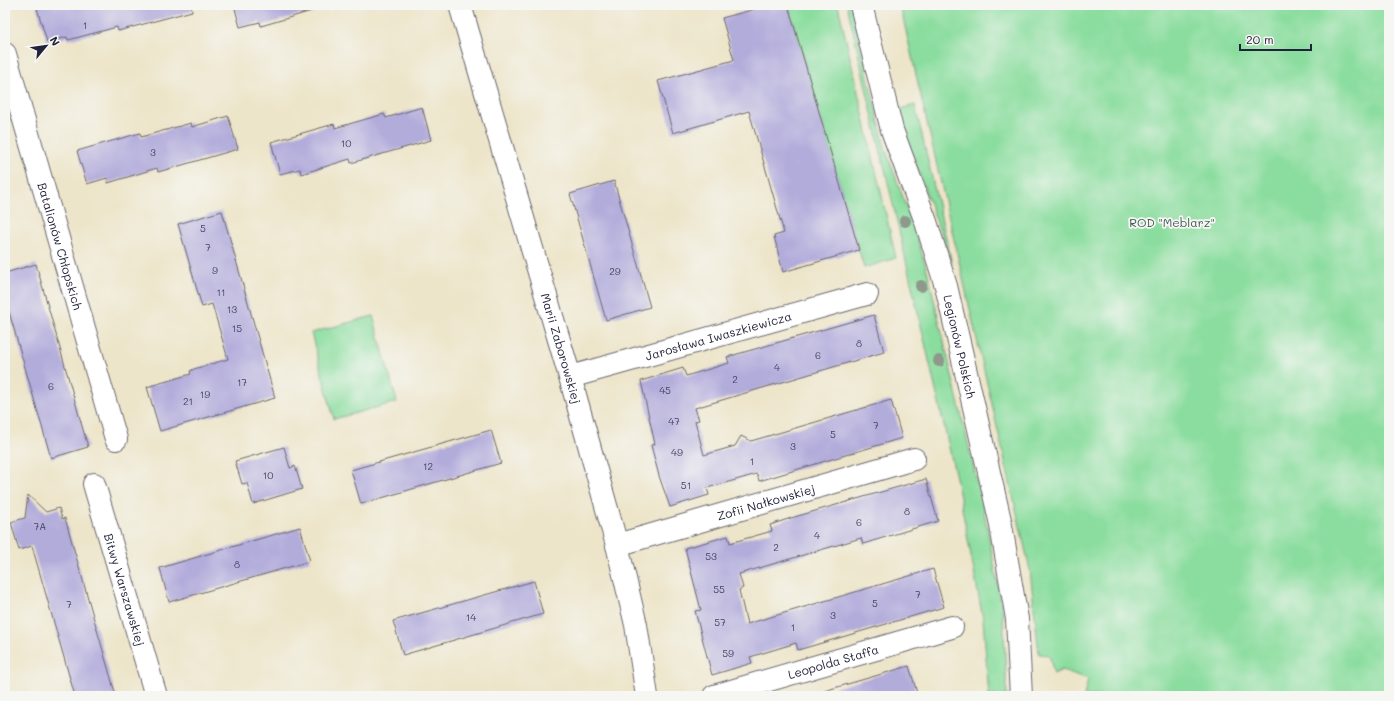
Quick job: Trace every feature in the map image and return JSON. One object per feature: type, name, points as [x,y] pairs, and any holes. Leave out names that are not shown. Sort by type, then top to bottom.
[{"type":"street","name":"Marii Zaborowskiej","points":[[460,5],[570,377],[617,545],[636,625],[647,696]]},
{"type":"street","name":"Legionów Polskich","points":[[861,5],[892,130],[926,222],[946,286],[999,512],[1016,613],[1021,696]]},
{"type":"street","name":"Batalionów Chłopskich","points":[[5,54],[116,439]]},
{"type":"street","name":"Jarosława Iwaszkiewicza","points":[[570,377],[867,294]]},
{"type":"street","name":"Zofii Nałkowskiej","points":[[617,545],[914,458]]},
{"type":"street","name":"Bitwy Warszawskiej","points":[[94,484],[156,696]]},
{"type":"street","name":"Leopolda Staffa","points":[[714,696],[952,627]]},
{"type":"green space","points":[[788,5],[838,5],[896,258],[864,268]]},
{"type":"green space","points":[[847,5],[851,5],[885,148],[911,219],[927,270],[984,511],[1003,612],[1007,696],[989,696],[983,619],[957,482]]},
{"type":"green space","name":"ROD \"Meblarz\"","points":[[900,5],[1389,5],[1389,696],[1084,696],[1088,679],[1062,670],[1054,674],[1049,655],[1039,654],[1030,570]]},
{"type":"green space","points":[[915,105],[952,264],[896,110]]},
{"type":"green space","points":[[373,316],[397,402],[334,419],[311,333]]},
{"type":"building","points":[[36,5],[191,5],[192,11],[118,31],[117,27],[68,40],[67,37],[47,42]]},
{"type":"building","points":[[234,5],[314,5],[315,10],[261,26],[260,22],[240,27]]},
{"type":"building","points":[[770,5],[788,5],[859,250],[783,272],[774,236],[784,233],[749,111],[673,133],[658,81],[734,60],[722,18]]},
{"type":"building","points":[[422,107],[431,140],[351,163],[350,159],[301,174],[300,169],[280,174],[271,142],[334,124],[335,128],[384,114],[386,118]]},
{"type":"building","points":[[228,116],[238,149],[158,172],[157,168],[108,183],[107,178],[87,184],[77,151],[140,133],[141,137],[191,123],[192,127]]},
{"type":"building","points":[[614,181],[650,307],[606,320],[570,194]]},
{"type":"building","points":[[222,211],[275,398],[160,431],[147,387],[191,374],[190,371],[194,369],[228,359],[212,304],[202,307],[178,224]]},
{"type":"building","points":[[36,264],[88,447],[51,458],[5,298],[5,273]]},
{"type":"building","points":[[874,315],[884,352],[695,408],[699,420],[695,421],[704,455],[735,446],[741,436],[751,441],[891,400],[902,438],[759,481],[757,474],[707,488],[709,495],[670,507],[659,476],[651,445],[655,444],[641,381],[683,368],[686,376],[729,363],[727,357]]},
{"type":"building","points":[[491,430],[501,463],[361,504],[351,470]]},
{"type":"building","points":[[284,447],[290,468],[295,466],[302,489],[253,504],[247,483],[242,484],[235,461]]},
{"type":"building","points":[[926,479],[938,521],[863,544],[861,538],[739,574],[743,588],[739,590],[747,624],[933,569],[944,607],[798,650],[796,643],[750,657],[752,663],[712,675],[695,611],[701,610],[685,548],[728,536],[730,543],[772,531],[770,525]]},
{"type":"building","points":[[28,495],[46,512],[59,508],[62,519],[65,518],[116,696],[75,696],[32,546],[19,550],[11,522],[25,518]]},
{"type":"building","points":[[300,527],[310,561],[169,602],[160,568]]},
{"type":"building","points":[[534,581],[543,614],[403,655],[393,621]]},
{"type":"building","points":[[909,666],[918,696],[825,696],[824,691]]}]
